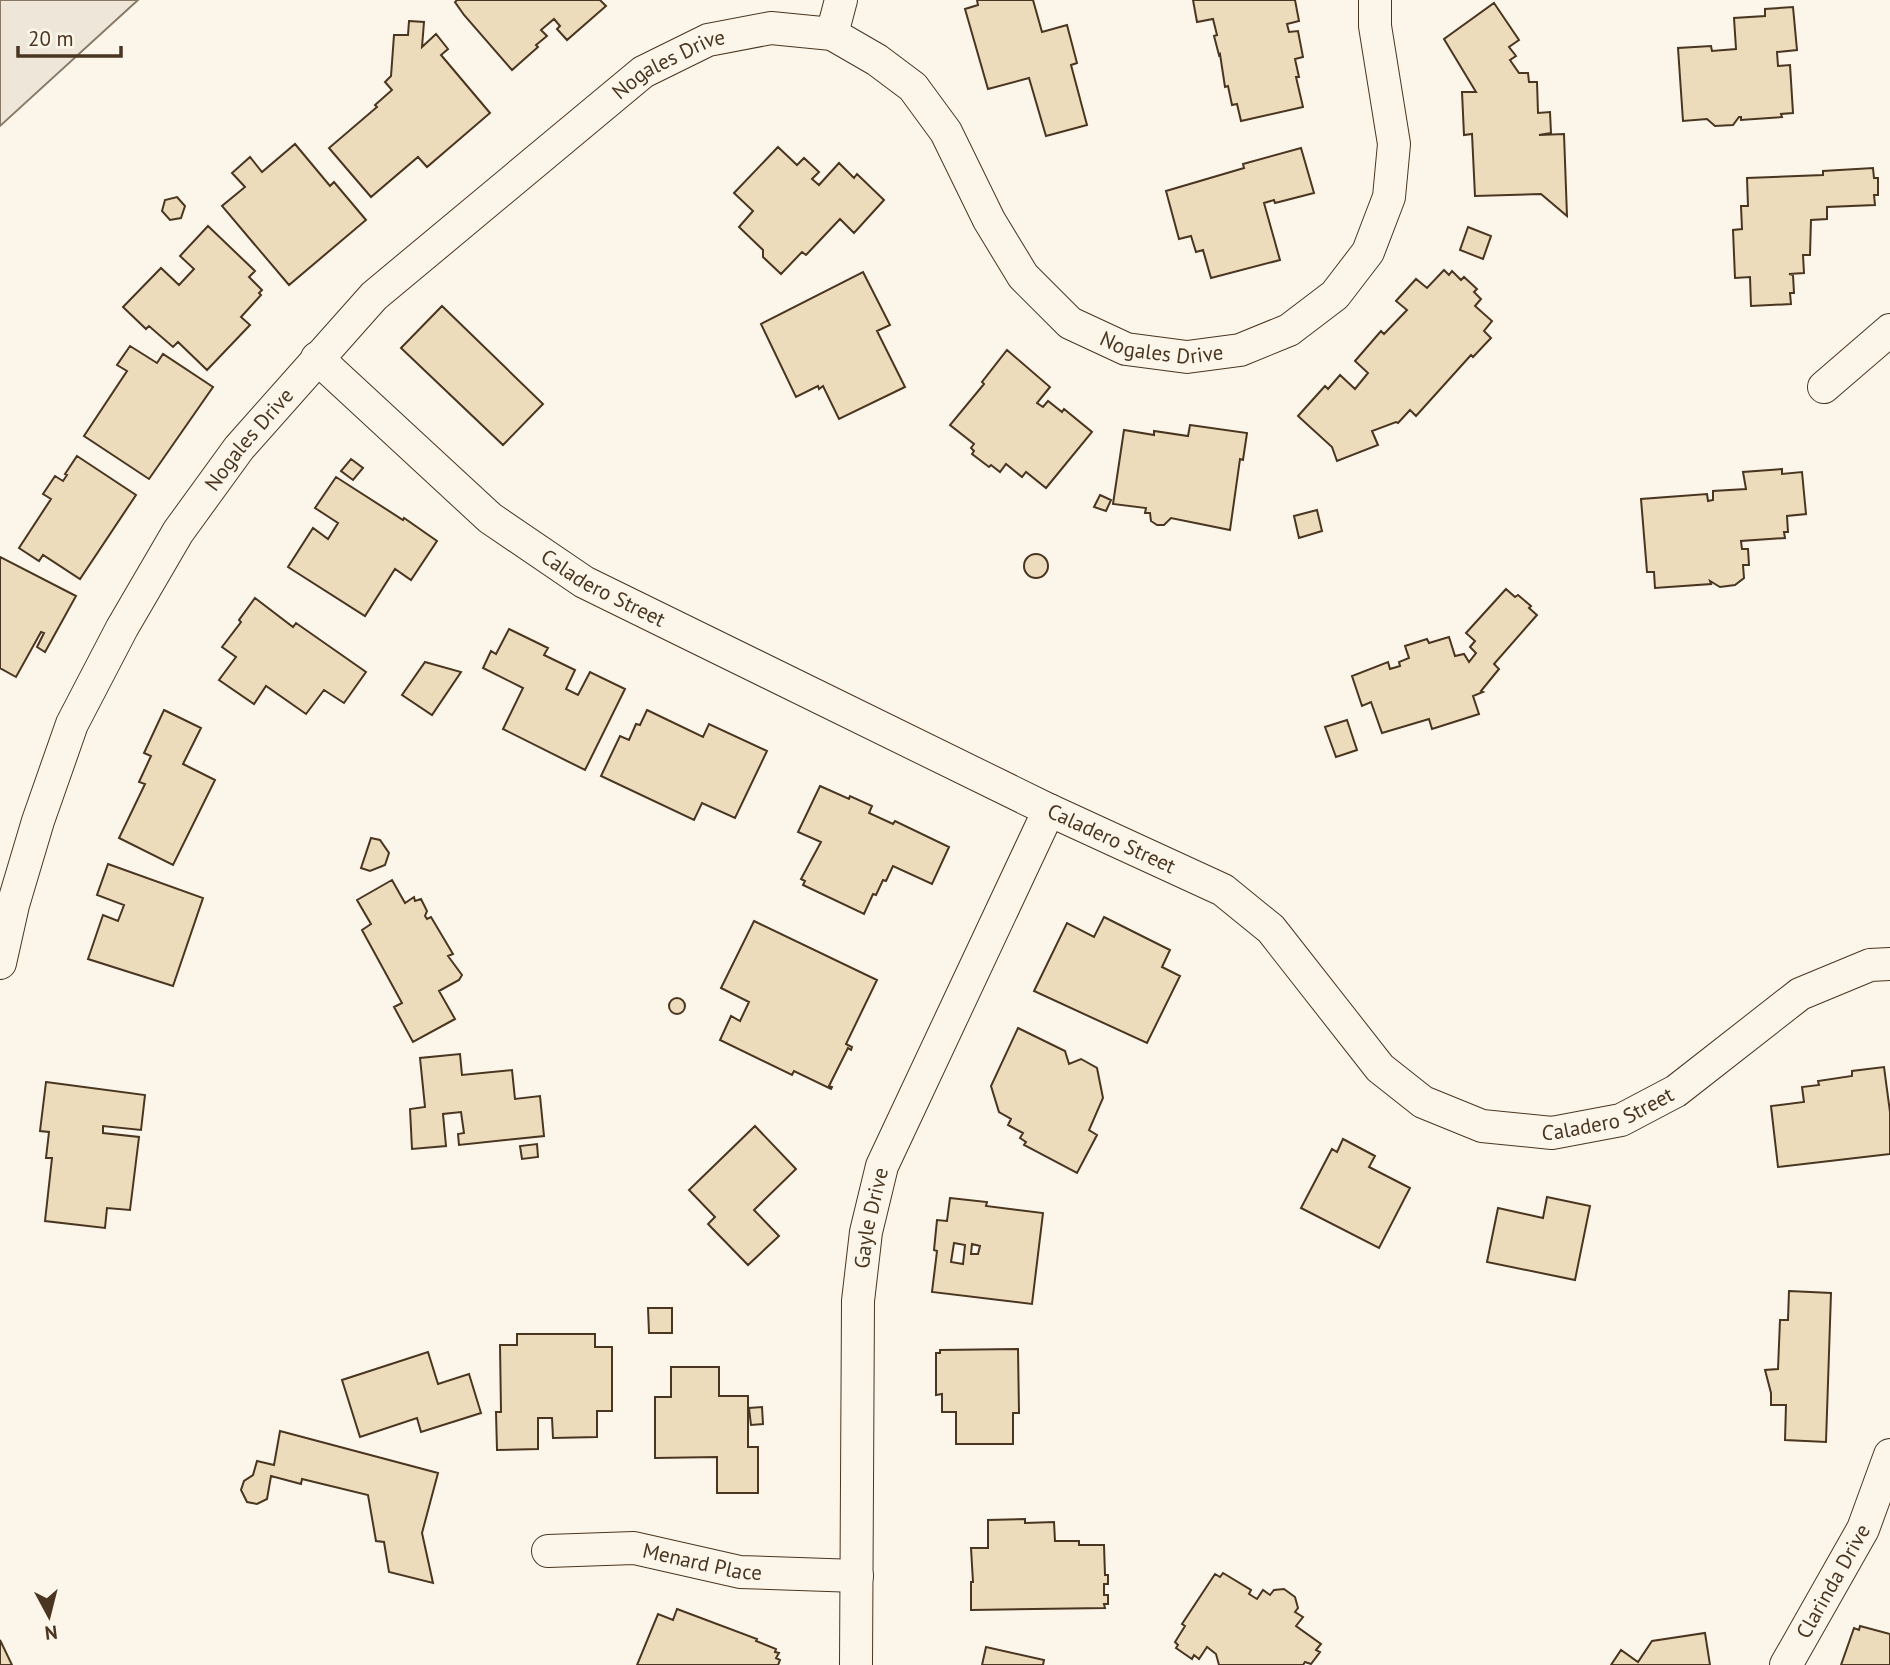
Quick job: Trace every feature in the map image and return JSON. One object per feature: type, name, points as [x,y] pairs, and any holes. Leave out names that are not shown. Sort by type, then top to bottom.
[{"type":"street","points":[[832,34],[841,0]]},
{"type":"street","name":"Nogales Drive","points":[[0,963],[13,905],[72,724],[122,628],[178,532],[239,448],[374,296],[643,72],[708,40],[771,27],[832,34],[877,60],[913,87],[946,132],[989,220],[1023,276],[1070,323],[1126,349],[1187,357],[1240,350],[1289,330],[1335,295],[1368,252],[1389,197],[1394,144],[1375,26],[1375,0]]},
{"type":"street","points":[[1824,387],[1890,330]]},
{"type":"street","name":"Caladero Street","points":[[317,358],[490,518],[584,582],[1049,810],[1223,890],[1272,929],[1380,1068],[1423,1101],[1482,1126],[1552,1133],[1621,1120],[1676,1091],[1800,994],[1870,965],[1890,964]]},
{"type":"street","name":"Gayle Drive","points":[[856,1665],[858,1301],[866,1232],[882,1166],[1049,810]]},
{"type":"street","name":"Clarinda Drive","points":[[1786,1665],[1863,1529],[1890,1455]]},
{"type":"street","name":"Menard Place","points":[[548,1551],[634,1548],[740,1572],[856,1576]]},
{"type":"shaded area","points":[[0,0],[138,0],[0,126]]},
{"type":"building","points":[[600,0],[606,6],[567,40],[557,29],[560,26],[554,19],[541,30],[547,36],[536,45],[538,47],[512,70],[464,15],[455,2]]},
{"type":"building","points":[[977,0],[1033,0],[1042,32],[1067,25],[1077,63],[1071,65],[1087,125],[1046,136],[1029,78],[988,89],[965,9],[978,5]]},
{"type":"building","points":[[1193,0],[1295,0],[1299,21],[1287,24],[1289,32],[1298,31],[1303,57],[1295,59],[1299,77],[1296,77],[1303,107],[1241,121],[1237,104],[1232,105],[1228,86],[1225,87],[1213,19],[1197,22]]},
{"type":"building","points":[[1494,3],[1519,40],[1509,47],[1516,56],[1510,60],[1519,73],[1528,73],[1529,82],[1537,82],[1538,113],[1550,112],[1551,133],[1539,135],[1564,134],[1567,216],[1541,194],[1475,196],[1472,134],[1464,135],[1462,92],[1476,92],[1444,39]]},
{"type":"building","points":[[1793,7],[1797,50],[1777,52],[1778,66],[1790,65],[1793,113],[1781,114],[1782,117],[1741,120],[1739,117],[1733,125],[1715,126],[1707,119],[1683,121],[1678,48],[1711,46],[1712,51],[1736,49],[1734,18],[1765,16],[1765,9]]},
{"type":"building","points":[[409,21],[424,22],[422,47],[436,34],[448,49],[441,55],[490,113],[427,167],[418,157],[371,197],[329,148],[377,107],[375,105],[392,90],[385,82],[391,76],[394,35],[408,35]]},
{"type":"building","points":[[295,144],[330,186],[334,182],[366,220],[289,285],[222,206],[245,187],[232,173],[250,157],[262,172]]},
{"type":"building","points":[[778,147],[797,165],[804,158],[819,172],[812,179],[819,185],[839,163],[854,178],[857,174],[884,200],[854,233],[840,219],[806,255],[802,252],[781,274],[763,257],[763,250],[739,227],[753,211],[734,193]]},
{"type":"building","points":[[1301,148],[1314,193],[1275,203],[1274,200],[1264,203],[1280,260],[1211,278],[1203,250],[1196,252],[1191,236],[1179,239],[1166,191],[1244,168],[1243,164]]},
{"type":"building","points":[[1873,168],[1874,178],[1878,178],[1875,205],[1827,207],[1827,219],[1811,220],[1810,255],[1803,255],[1804,273],[1789,274],[1793,275],[1794,293],[1790,293],[1791,304],[1751,306],[1750,277],[1735,278],[1733,230],[1742,229],[1741,206],[1748,206],[1747,178],[1823,175],[1823,171]]},
{"type":"building","points":[[177,197],[185,206],[181,218],[170,220],[162,211],[165,200]]},
{"type":"building","points":[[208,226],[255,271],[249,277],[262,290],[259,293],[261,295],[241,317],[250,325],[207,370],[178,342],[173,347],[149,326],[146,329],[123,307],[161,268],[179,285],[194,269],[180,256]]},
{"type":"building","points":[[1468,227],[1491,236],[1483,259],[1460,250]]},
{"type":"building","points":[[1444,270],[1449,275],[1452,271],[1461,280],[1464,277],[1477,289],[1474,292],[1481,299],[1475,306],[1492,321],[1484,331],[1491,338],[1473,357],[1471,355],[1416,416],[1410,410],[1398,423],[1372,431],[1378,445],[1337,461],[1332,447],[1298,416],[1325,386],[1328,389],[1340,375],[1355,389],[1368,373],[1355,361],[1381,331],[1384,334],[1407,310],[1396,301],[1416,279],[1427,288]]},
{"type":"building","points":[[863,272],[890,325],[877,331],[905,387],[839,419],[823,386],[796,397],[761,324]]},
{"type":"building","points":[[442,306],[543,404],[503,445],[401,348]]},
{"type":"building","points":[[130,346],[157,363],[163,354],[213,387],[149,479],[84,436],[127,371],[117,365]]},
{"type":"building","points":[[1007,350],[1050,387],[1037,403],[1043,407],[1048,401],[1062,412],[1064,409],[1092,432],[1046,488],[1026,472],[1022,477],[1006,464],[1000,472],[991,465],[989,467],[972,454],[974,451],[971,448],[974,444],[950,425],[984,384],[982,382]]},
{"type":"building","points":[[1190,425],[1247,433],[1243,460],[1240,459],[1230,530],[1171,518],[1164,525],[1157,525],[1151,521],[1150,513],[1145,513],[1146,508],[1113,504],[1124,430],[1154,435],[1154,431],[1188,436]]},
{"type":"building","points":[[77,456],[136,495],[80,579],[43,555],[39,561],[19,548],[51,499],[43,494],[55,476],[63,481]]},
{"type":"building","points":[[351,459],[363,468],[353,480],[341,471]]},
{"type":"building","points":[[1782,469],[1782,474],[1802,472],[1806,514],[1787,516],[1788,532],[1784,532],[1785,538],[1741,541],[1742,549],[1748,549],[1749,565],[1743,565],[1744,578],[1735,585],[1720,587],[1710,581],[1711,584],[1655,588],[1654,572],[1647,572],[1641,499],[1707,494],[1708,501],[1713,500],[1713,491],[1746,489],[1743,472]]},
{"type":"building","points":[[336,477],[437,541],[411,580],[395,569],[365,616],[288,567],[313,528],[328,539],[338,523],[315,508]]},
{"type":"building","points":[[1100,495],[1111,500],[1106,511],[1094,507]]},
{"type":"building","points":[[1317,510],[1322,531],[1299,538],[1294,516]]},
{"type":"building","points":[[1036,554],[1045,557],[1048,566],[1045,575],[1036,578],[1027,575],[1024,566],[1027,557]]},
{"type":"building","points":[[0,557],[76,596],[45,652],[37,647],[44,633],[41,632],[16,677],[0,668]]},
{"type":"building","points":[[1506,589],[1515,597],[1518,595],[1537,615],[1494,664],[1499,669],[1481,691],[1483,692],[1473,696],[1479,714],[1432,729],[1429,719],[1382,733],[1371,702],[1362,706],[1352,676],[1388,662],[1390,669],[1400,666],[1399,662],[1409,658],[1405,646],[1427,639],[1429,643],[1449,637],[1455,656],[1464,654],[1469,662],[1476,653],[1470,647],[1475,641],[1466,633]]},
{"type":"building","points":[[255,598],[293,627],[296,623],[366,672],[344,703],[324,690],[306,714],[266,686],[254,704],[219,680],[236,657],[222,647]]},
{"type":"building","points":[[509,629],[548,648],[544,655],[575,670],[566,689],[578,695],[590,672],[625,689],[585,770],[503,729],[523,688],[483,668],[491,651],[496,654]]},
{"type":"building","points":[[425,662],[461,672],[432,715],[402,695]]},
{"type":"building","points":[[164,710],[201,728],[183,764],[215,780],[173,865],[119,838],[145,784],[139,782],[151,756],[144,753]]},
{"type":"building","points":[[647,710],[703,737],[709,724],[767,751],[735,818],[702,803],[694,820],[601,776],[620,736],[629,740],[636,724],[640,725]]},
{"type":"building","points":[[1347,720],[1357,750],[1336,757],[1325,727]]},
{"type":"building","points":[[820,786],[872,806],[869,813],[893,824],[895,821],[949,847],[932,884],[893,866],[876,895],[873,894],[864,914],[803,885],[805,881],[801,879],[821,842],[798,832]]},
{"type":"building","points":[[371,838],[380,840],[389,853],[385,865],[370,871],[361,868]]},
{"type":"building","points":[[108,864],[203,898],[173,986],[88,959],[103,915],[118,921],[124,905],[97,895]]},
{"type":"building","points":[[392,880],[405,903],[414,897],[415,901],[421,899],[427,911],[425,916],[427,919],[431,917],[453,954],[448,956],[462,975],[459,980],[439,991],[455,1019],[413,1042],[394,1007],[402,1003],[362,930],[371,924],[357,900]]},
{"type":"building","points":[[1104,917],[1170,950],[1162,967],[1180,976],[1147,1043],[1034,991],[1067,923],[1094,937]]},
{"type":"building","points":[[754,921],[877,980],[846,1044],[852,1047],[851,1050],[848,1048],[829,1086],[831,1089],[794,1071],[792,1075],[720,1040],[731,1016],[740,1021],[749,1002],[721,988]]},
{"type":"building","points":[[677,998],[683,1000],[683,1012],[677,1014],[671,1012],[669,1006],[671,1000]]},
{"type":"building","points":[[1018,1028],[1065,1051],[1069,1064],[1081,1059],[1097,1068],[1103,1098],[1089,1130],[1097,1135],[1077,1173],[1024,1145],[1026,1142],[1020,1138],[1023,1133],[1008,1125],[1011,1119],[999,1112],[991,1086]]},
{"type":"building","points":[[460,1054],[462,1075],[512,1070],[515,1099],[540,1096],[544,1136],[459,1145],[458,1134],[464,1133],[461,1112],[443,1114],[446,1146],[412,1149],[410,1109],[425,1107],[420,1058]]},
{"type":"building","points":[[1884,1067],[1890,1112],[1890,1154],[1778,1167],[1771,1106],[1804,1102],[1802,1087],[1819,1085],[1818,1081],[1852,1076],[1852,1071]]},
{"type":"building","points":[[46,1082],[145,1095],[141,1130],[103,1126],[103,1133],[139,1137],[130,1210],[107,1208],[105,1228],[45,1221],[52,1158],[46,1158],[49,1132],[40,1131]]},
{"type":"building","points":[[755,1126],[796,1169],[754,1210],[779,1236],[748,1265],[708,1224],[715,1217],[689,1190]]},
{"type":"building","points":[[1343,1139],[1375,1156],[1369,1167],[1410,1188],[1379,1248],[1301,1208],[1332,1149],[1337,1152]]},
{"type":"building","points":[[537,1144],[538,1157],[522,1159],[520,1146]]},
{"type":"building","points":[[1547,1197],[1590,1206],[1575,1280],[1487,1262],[1498,1208],[1543,1218]]},
{"type":"building","points":[[950,1198],[987,1202],[986,1206],[1043,1213],[1032,1304],[932,1292],[937,1251],[934,1250],[937,1220],[947,1221]],"holes":[[[954,1243],[965,1245],[963,1264],[951,1262]],[[972,1244],[980,1246],[978,1254],[971,1254]]]},
{"type":"building","points":[[1789,1291],[1831,1293],[1826,1442],[1785,1440],[1786,1405],[1771,1405],[1765,1370],[1778,1369],[1780,1320],[1788,1320]]},
{"type":"building","points":[[648,1308],[672,1308],[672,1333],[649,1333]]},
{"type":"building","points":[[517,1334],[595,1334],[595,1347],[612,1347],[612,1411],[597,1411],[597,1437],[553,1438],[552,1418],[538,1418],[538,1449],[497,1450],[496,1412],[501,1412],[500,1345],[517,1345]]},
{"type":"building","points":[[1018,1349],[1019,1413],[1013,1413],[1013,1444],[956,1444],[956,1412],[942,1412],[942,1394],[936,1395],[936,1353],[940,1353],[940,1350]]},
{"type":"building","points":[[428,1352],[438,1384],[469,1374],[481,1413],[421,1432],[417,1418],[360,1437],[342,1380]]},
{"type":"building","points":[[671,1367],[719,1367],[719,1396],[748,1396],[748,1447],[758,1447],[758,1493],[717,1493],[717,1457],[655,1458],[655,1397],[671,1397]]},
{"type":"building","points":[[762,1407],[763,1424],[751,1425],[749,1408]]},
{"type":"building","points":[[280,1431],[438,1473],[422,1533],[433,1583],[389,1572],[384,1542],[376,1541],[368,1495],[302,1479],[301,1484],[271,1476],[267,1499],[257,1504],[247,1502],[241,1490],[244,1481],[253,1475],[257,1461],[274,1465]]},
{"type":"building","points":[[1025,1519],[1025,1523],[1054,1522],[1055,1541],[1104,1545],[1105,1575],[1108,1575],[1108,1584],[1104,1584],[1104,1595],[1108,1595],[1105,1608],[971,1610],[971,1548],[988,1548],[988,1520]]},
{"type":"building","points":[[1223,1573],[1251,1590],[1249,1594],[1257,1599],[1263,1590],[1270,1595],[1274,1590],[1284,1589],[1295,1597],[1298,1608],[1295,1612],[1303,1617],[1296,1626],[1321,1644],[1316,1650],[1320,1652],[1311,1664],[1219,1665],[1216,1654],[1207,1647],[1199,1659],[1194,1655],[1192,1659],[1176,1648],[1178,1645],[1175,1642],[1185,1626],[1182,1624],[1215,1574],[1220,1577]]},
{"type":"building","points":[[677,1609],[757,1639],[756,1641],[776,1649],[775,1652],[779,1653],[776,1658],[780,1660],[778,1665],[637,1665],[658,1614],[673,1620]]},
{"type":"building","points":[[1860,1626],[1890,1634],[1890,1665],[1841,1665],[1854,1628],[1859,1630]]},
{"type":"building","points":[[1705,1633],[1710,1665],[1611,1665],[1621,1650],[1638,1662],[1652,1641]]},
{"type":"building","points":[[0,1640],[12,1665],[0,1665]]},
{"type":"building","points":[[986,1647],[1044,1660],[1043,1665],[982,1665]]}]
